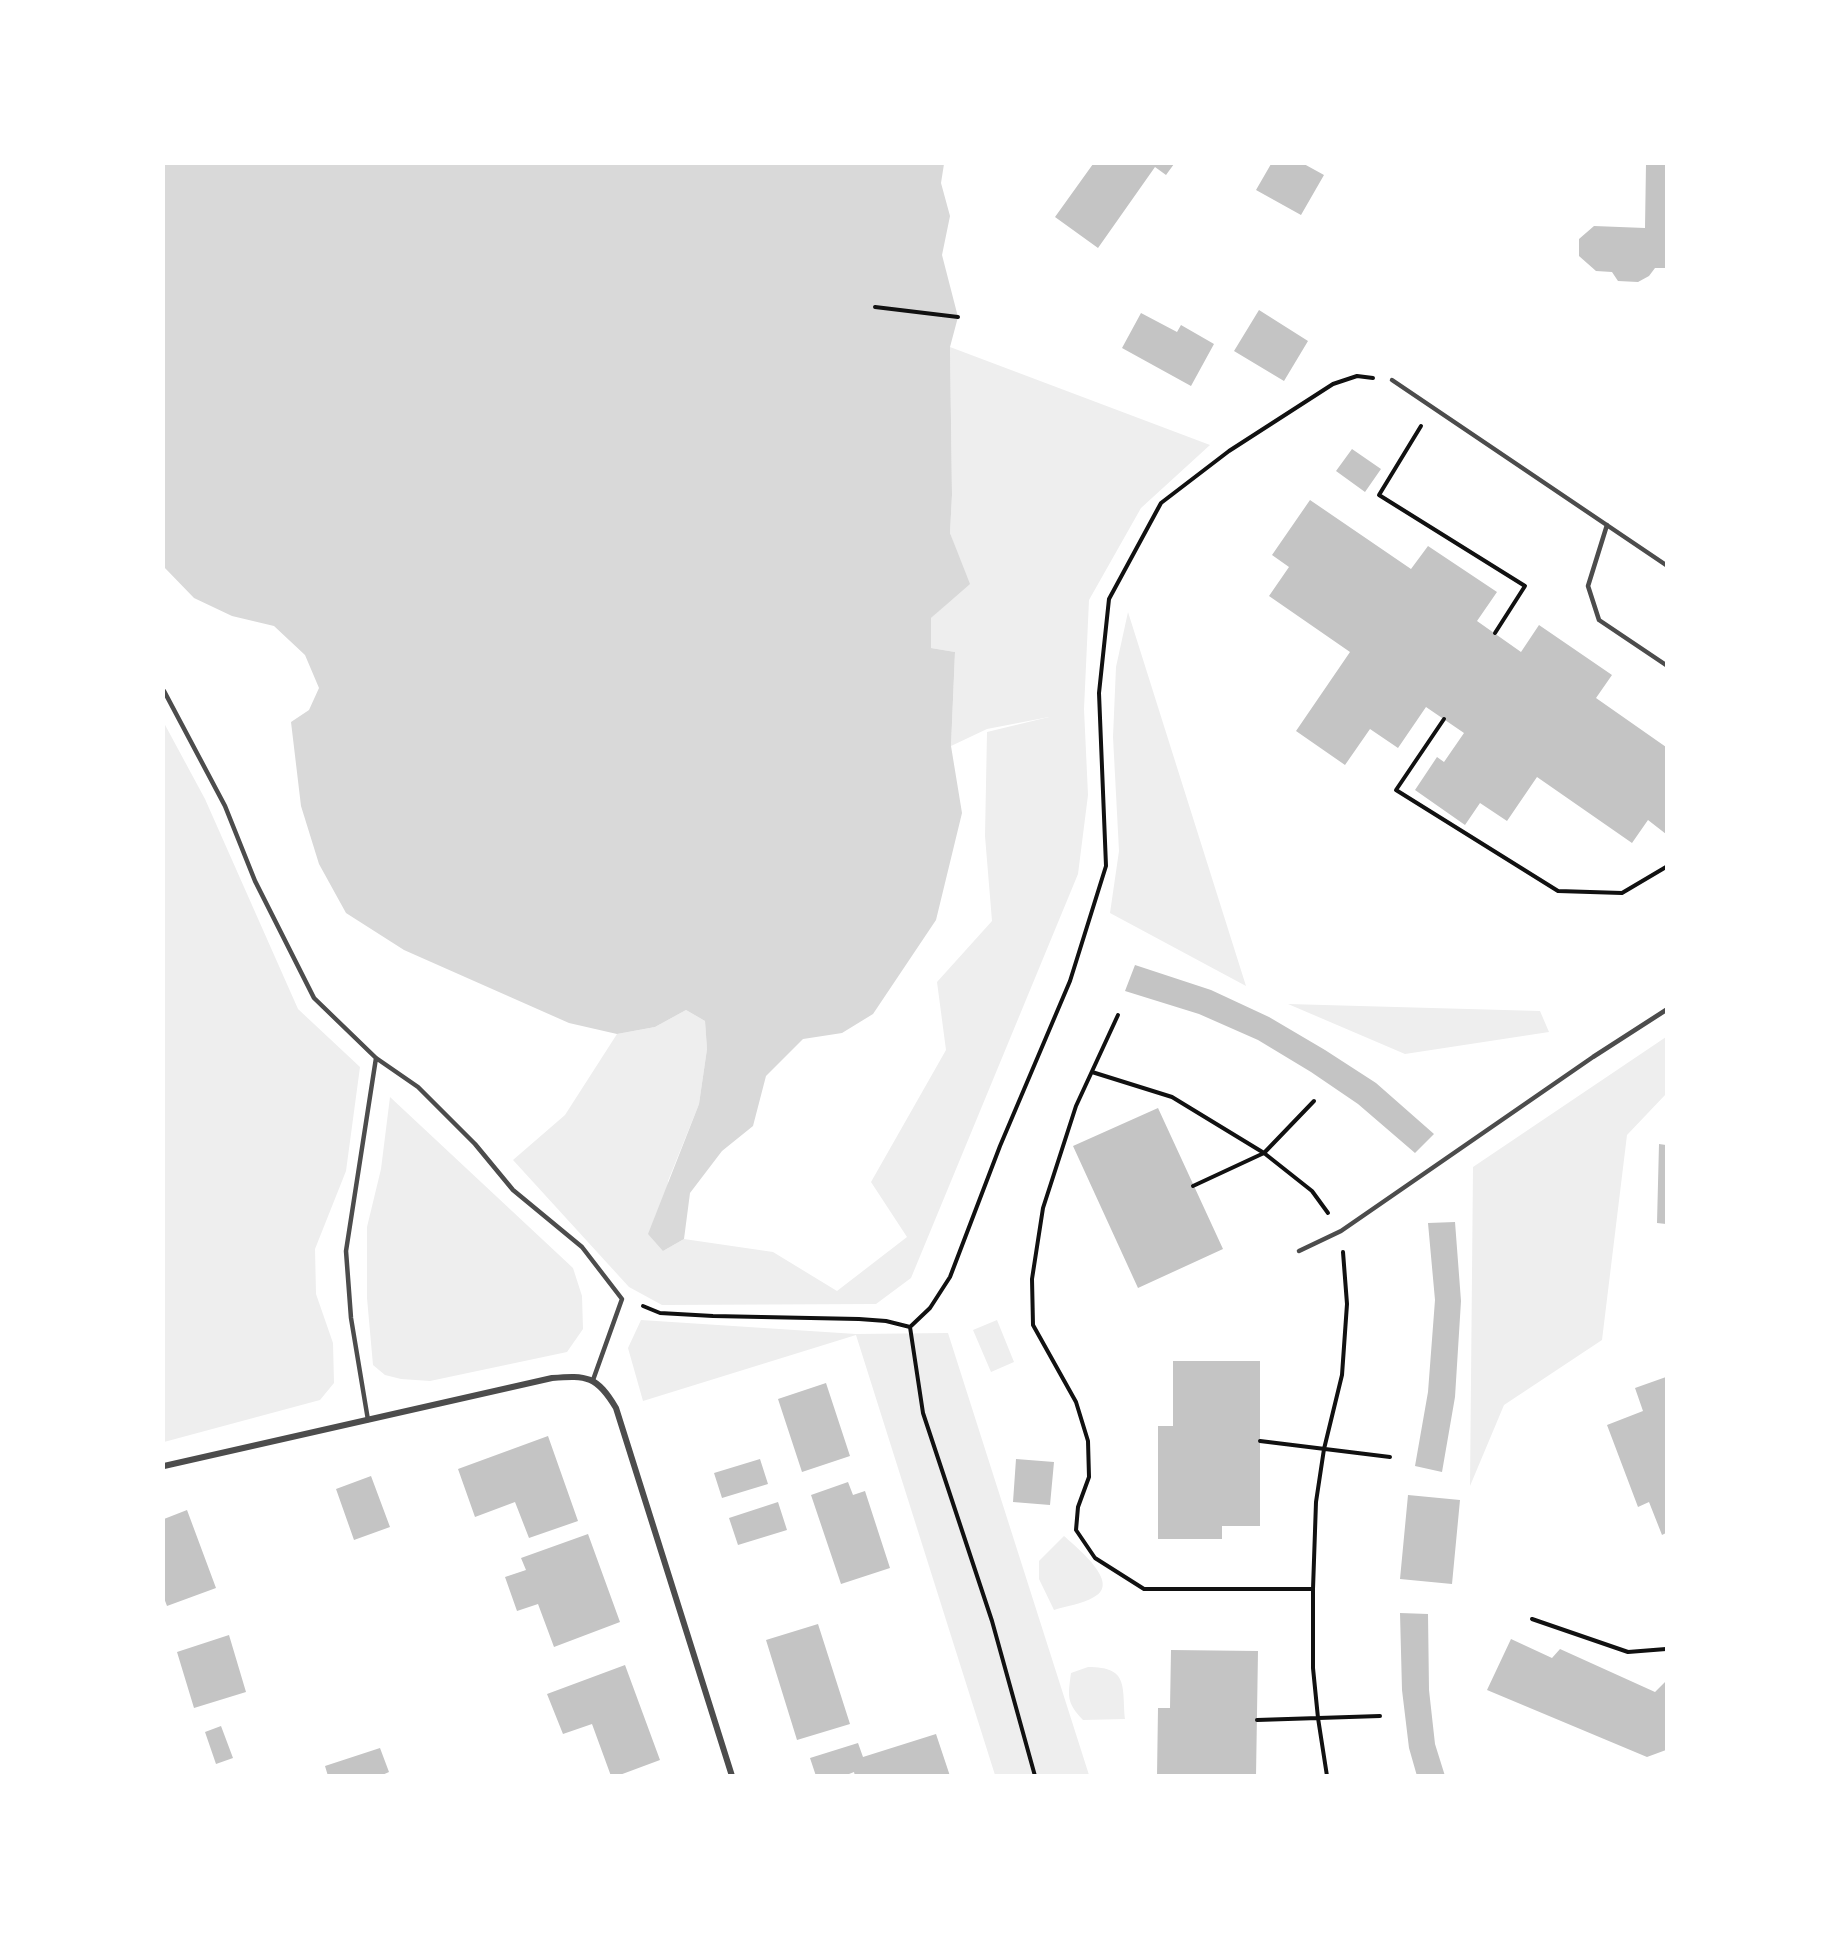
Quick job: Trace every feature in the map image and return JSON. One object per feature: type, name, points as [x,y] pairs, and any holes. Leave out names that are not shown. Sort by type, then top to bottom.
[{"type":"street","points":[[164,1466],[552,1378],[574,1376],[593,1380],[607,1393],[616,1408],[732,1776]]},
{"type":"lane","points":[[1392,380],[1666,565]]},
{"type":"lane","points":[[1607,525],[1588,586],[1599,620],[1666,665]]},
{"type":"lane","points":[[164,691],[225,806],[255,880],[314,998],[376,1058],[418,1087],[476,1144],[513,1190],[582,1247],[622,1299],[593,1380]]},
{"type":"lane","points":[[1299,1251],[1341,1231],[1593,1057],[1666,1010]]},
{"type":"lane","points":[[368,1420],[351,1318],[346,1251],[376,1058]]},
{"type":"path","points":[[875,307],[958,317]]},
{"type":"path","points":[[910,1328],[930,1308],[950,1277],[1000,1146],[1070,981],[1106,866],[1099,693],[1108,599],[1161,503],[1169,496],[1229,450],[1333,384],[1357,376],[1392,380]]},
{"type":"path","points":[[1432,407],[1379,495],[1525,586],[1495,633]]},
{"type":"path","points":[[1444,719],[1396,790],[1558,891],[1622,893],[1666,867]]},
{"type":"path","points":[[1118,1015],[1077,1106],[1043,1208],[1032,1279],[1033,1325],[1077,1402],[1088,1441],[1089,1477],[1078,1507],[1077,1530],[1095,1558],[1144,1589],[1313,1589]]},
{"type":"path","points":[[1092,1072],[1172,1097],[1264,1153],[1312,1191],[1341,1231],[1347,1304],[1342,1375],[1324,1449],[1316,1502],[1313,1589],[1313,1668],[1327,1776]]},
{"type":"path","points":[[1193,1186],[1264,1153],[1314,1101]]},
{"type":"path","points":[[622,1299],[660,1313],[859,1319],[886,1321],[910,1328]]},
{"type":"path","points":[[910,1328],[923,1413],[992,1621],[1035,1776]]},
{"type":"path","points":[[1260,1441],[1390,1457]]},
{"type":"path","points":[[1532,1619],[1628,1652],[1666,1648]]},
{"type":"path","points":[[1257,1719],[1380,1716]]},
{"type":"shaded area","points":[[164,164],[944,164],[941,183],[950,216],[942,255],[958,317],[950,347],[952,495],[950,533],[970,584],[931,618],[931,648],[955,652],[951,746],[962,813],[936,920],[873,1014],[842,1033],[803,1039],[766,1076],[753,1126],[722,1151],[690,1193],[684,1239],[663,1251],[648,1234],[699,1104],[707,1049],[705,1021],[686,1010],[655,1027],[617,1034],[569,1023],[404,950],[346,913],[319,864],[301,806],[291,722],[309,710],[319,688],[305,655],[274,626],[232,616],[194,598],[164,567]]},
{"type":"shaded area","points":[[950,347],[1210,445],[1141,508],[1089,600],[1084,709],[1088,795],[1078,874],[911,1278],[876,1304],[662,1305],[629,1287],[513,1160],[565,1115],[617,1034],[655,1027],[686,1010],[705,1021],[707,1049],[699,1104],[668,1181],[663,1251],[684,1239],[773,1252],[837,1291],[907,1237],[871,1182],[946,1050],[937,982],[992,921],[985,836],[987,732],[1049,717],[987,729],[951,746],[955,652],[931,648],[931,618],[947,603],[958,556],[950,533],[952,495]]},
{"type":"shaded area","points":[[1128,612],[1246,986],[1110,913],[1119,851],[1113,737],[1116,667]]},
{"type":"shaded area","points":[[164,723],[205,799],[298,1009],[360,1067],[346,1171],[315,1249],[316,1294],[333,1343],[334,1383],[320,1400],[164,1442]]},
{"type":"shaded area","points":[[1288,1004],[1540,1011],[1549,1032],[1405,1054]]},
{"type":"shaded area","points":[[1666,1037],[1666,1094],[1627,1135],[1602,1340],[1504,1405],[1470,1486],[1473,1167]]},
{"type":"shaded area","points":[[390,1097],[573,1268],[582,1296],[583,1329],[567,1352],[430,1381],[401,1379],[385,1375],[373,1365],[367,1298],[367,1227],[381,1169]]},
{"type":"shaded area","points":[[641,1320],[856,1334],[948,1333],[1089,1775],[995,1775],[856,1335],[643,1401],[628,1348]]},
{"type":"shaded area","points":[[997,1320],[1014,1362],[991,1372],[973,1330]]},
{"type":"shaded area","points":[[1064,1536],[1094,1565],[1103,1583],[1101,1591],[1094,1597],[1054,1610],[1039,1579],[1039,1561]]},
{"type":"shaded area","points":[[1088,1667],[1111,1670],[1117,1675],[1123,1688],[1125,1719],[1083,1720],[1074,1708],[1069,1693],[1071,1673]]},
{"type":"building","points":[[1093,164],[1174,164],[1166,175],[1155,167],[1098,248],[1055,217]]},
{"type":"building","points":[[1271,164],[1304,164],[1324,175],[1301,215],[1256,190]]},
{"type":"building","points":[[1646,164],[1666,164],[1666,268],[1655,268],[1649,276],[1638,282],[1618,281],[1612,272],[1596,271],[1579,256],[1579,239],[1594,226],[1645,228]]},
{"type":"building","points":[[1259,310],[1308,341],[1284,381],[1234,351]]},
{"type":"building","points":[[1141,313],[1177,332],[1181,325],[1214,344],[1191,386],[1122,348]]},
{"type":"building","points":[[1352,449],[1381,469],[1365,492],[1336,471]]},
{"type":"building","points":[[1310,500],[1411,569],[1428,546],[1497,592],[1477,621],[1521,652],[1539,625],[1612,675],[1596,698],[1666,747],[1666,834],[1648,820],[1632,843],[1537,777],[1507,821],[1480,803],[1465,825],[1415,790],[1437,757],[1444,762],[1464,733],[1426,707],[1398,748],[1370,729],[1345,765],[1296,731],[1350,652],[1269,596],[1289,567],[1272,555]]},
{"type":"building","points":[[1135,965],[1211,990],[1269,1017],[1376,1083],[1434,1134],[1415,1153],[1358,1104],[1258,1040],[1199,1014],[1125,991]]},
{"type":"building","points":[[1158,1108],[1223,1249],[1138,1288],[1073,1146]]},
{"type":"building","points":[[1659,1144],[1666,1145],[1666,1224],[1657,1223]]},
{"type":"building","points":[[1455,1222],[1461,1301],[1455,1397],[1442,1472],[1415,1466],[1428,1392],[1435,1300],[1428,1223]]},
{"type":"building","points":[[1173,1361],[1260,1361],[1260,1526],[1222,1526],[1222,1539],[1158,1539],[1158,1426],[1173,1426]]},
{"type":"building","points":[[1666,1377],[1666,1533],[1662,1535],[1649,1502],[1638,1507],[1607,1425],[1643,1411],[1635,1388]]},
{"type":"building","points":[[826,1383],[850,1456],[802,1472],[778,1399]]},
{"type":"building","points":[[548,1436],[578,1521],[529,1538],[515,1502],[475,1517],[458,1469]]},
{"type":"building","points":[[760,1459],[768,1484],[722,1498],[714,1473]]},
{"type":"building","points":[[1016,1459],[1054,1462],[1050,1505],[1013,1502]]},
{"type":"building","points":[[371,1476],[390,1527],[354,1540],[336,1489]]},
{"type":"building","points":[[848,1482],[853,1495],[865,1491],[890,1568],[841,1584],[811,1495]]},
{"type":"building","points":[[1408,1495],[1460,1500],[1452,1584],[1400,1579]]},
{"type":"building","points":[[778,1502],[787,1530],[738,1545],[729,1518]]},
{"type":"building","points":[[187,1510],[216,1588],[167,1606],[164,1598],[164,1519]]},
{"type":"building","points":[[588,1534],[620,1622],[554,1647],[538,1604],[517,1611],[505,1577],[526,1570],[521,1558]]},
{"type":"building","points":[[1400,1613],[1428,1614],[1429,1690],[1435,1744],[1445,1776],[1417,1776],[1409,1748],[1402,1690]]},
{"type":"building","points":[[818,1624],[850,1724],[797,1740],[766,1640]]},
{"type":"building","points":[[229,1635],[246,1692],[194,1708],[177,1652]]},
{"type":"building","points":[[1511,1639],[1552,1658],[1560,1649],[1655,1692],[1666,1681],[1666,1750],[1647,1757],[1487,1690]]},
{"type":"building","points":[[1171,1650],[1258,1651],[1256,1776],[1157,1776],[1158,1708],[1170,1708]]},
{"type":"building","points":[[625,1665],[660,1760],[617,1776],[611,1776],[592,1724],[563,1734],[547,1694]]},
{"type":"building","points":[[221,1726],[233,1758],[216,1764],[205,1732]]},
{"type":"building","points":[[936,1734],[950,1776],[855,1776],[854,1772],[844,1776],[816,1776],[810,1758],[858,1743],[863,1757]]},
{"type":"building","points":[[380,1748],[389,1772],[380,1776],[328,1776],[325,1766]]}]
